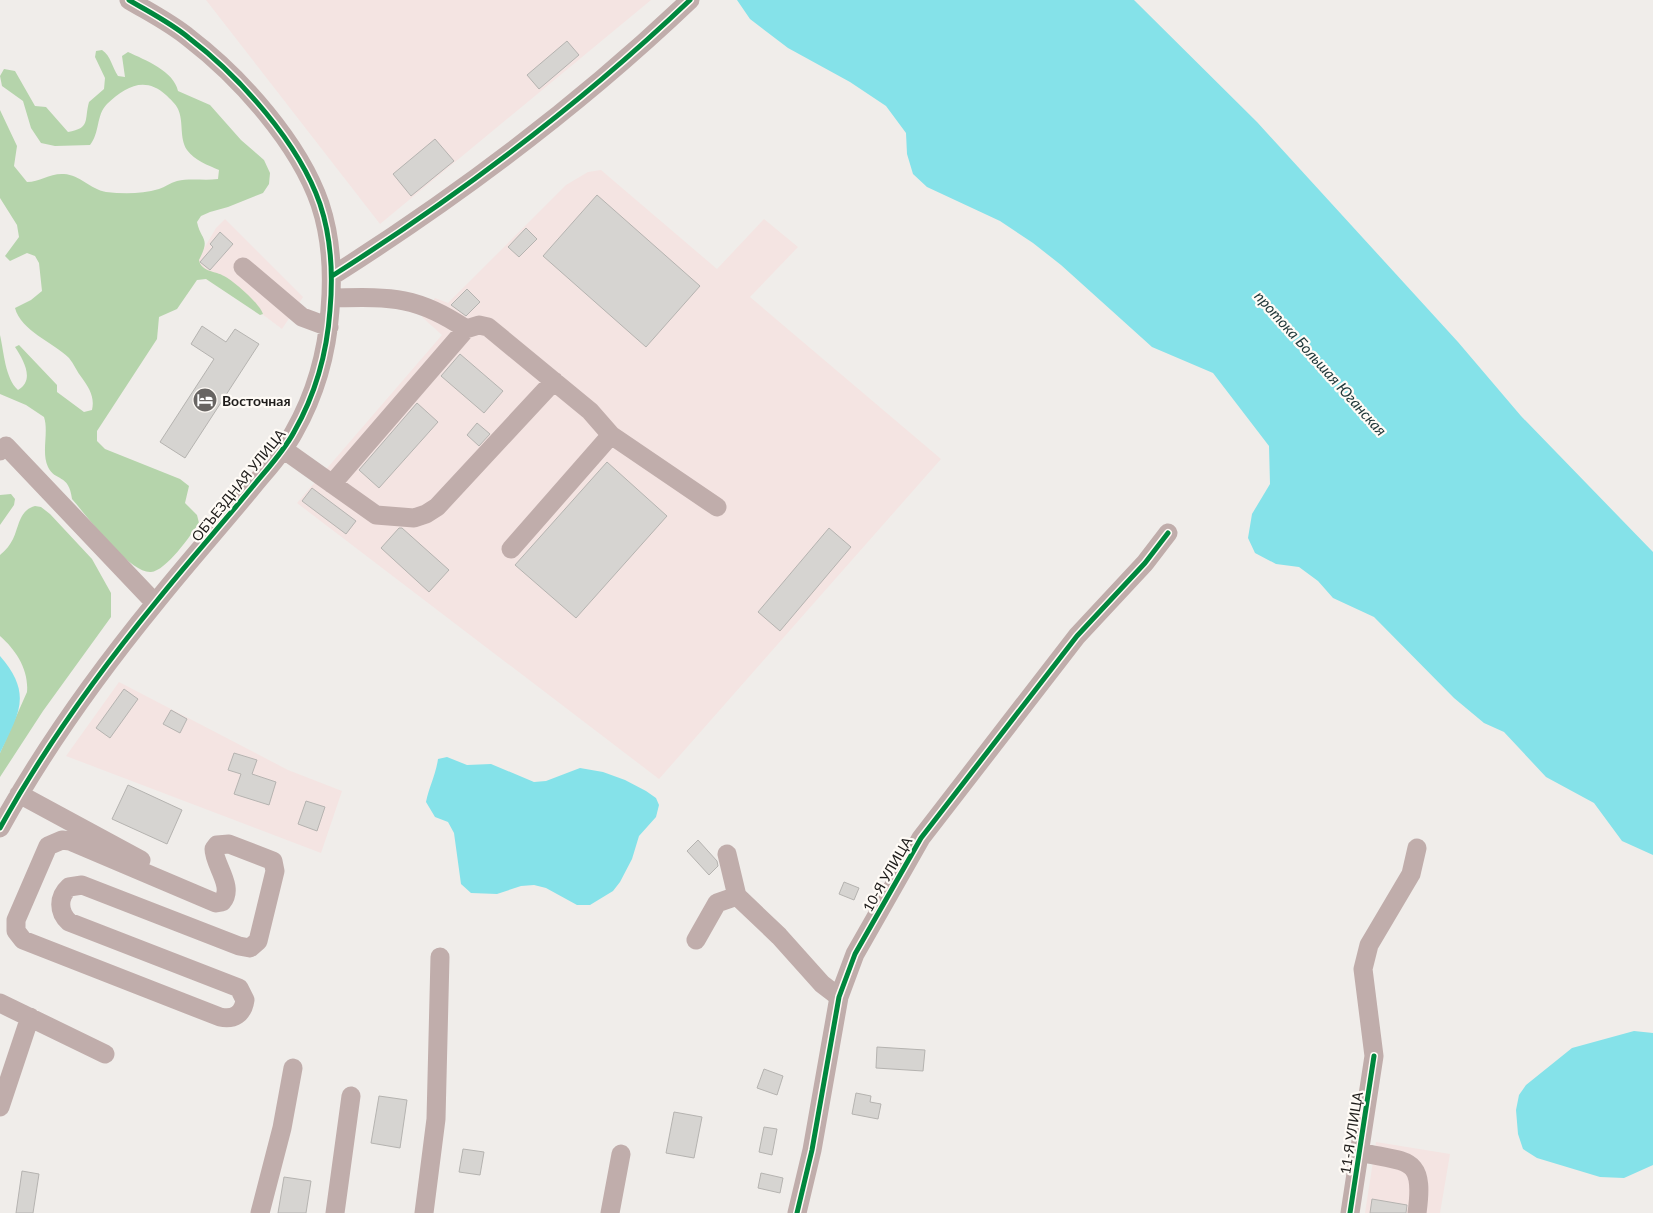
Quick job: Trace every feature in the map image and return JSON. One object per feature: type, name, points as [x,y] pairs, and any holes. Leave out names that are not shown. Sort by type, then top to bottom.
[{"type":"street","name":"ОБЪЕЗДНАЯ УЛИЦА","points":[[0,828],[49,744],[155,603],[283,449],[304,414],[323,362],[329,327],[332,276],[321,207],[310,178],[291,146],[257,103],[214,59],[189,37],[129,0]]},
{"type":"street","points":[[332,276],[399,234],[469,182],[599,81],[690,0]]},
{"type":"street","points":[[243,267],[302,317],[329,327]]},
{"type":"street","points":[[331,298],[401,298],[429,306],[466,328],[488,327],[590,411],[611,435],[717,507]]},
{"type":"street","points":[[332,484],[466,328]]},
{"type":"street","points":[[283,449],[376,515],[414,518],[426,514],[437,507],[554,381]]},
{"type":"street","points":[[511,549],[611,435]]},
{"type":"street","points":[[2,446],[155,603]]},
{"type":"street","name":"10-Я УЛИЦА","points":[[797,1213],[812,1150],[839,997],[855,954],[921,838],[1077,636],[1145,563],[1168,533]]},
{"type":"street","points":[[19,794],[148,863],[144,873]]},
{"type":"street","points":[[56,841],[70,841],[144,873],[216,902],[222,902],[226,893],[226,886],[214,855],[214,849],[217,845],[229,844],[273,861],[275,871],[258,941],[250,948],[239,946],[82,885],[70,887],[62,897],[62,911],[70,922],[239,988],[245,1000],[244,1007],[238,1015],[227,1018],[220,1017],[23,940],[16,930],[16,920],[48,846],[56,841]]},
{"type":"street","name":"11-Я УЛИЦА","points":[[1350,1213],[1374,1056],[1364,983],[1366,956],[1369,945],[1411,874],[1417,848]]},
{"type":"street","points":[[727,854],[737,896],[779,936],[822,984],[839,997]]},
{"type":"street","points":[[696,940],[717,903],[737,896]]},
{"type":"street","points":[[424,1213],[436,1119],[440,957]]},
{"type":"street","points":[[0,1003],[105,1054]]},
{"type":"street","points":[[0,1107],[30,1017]]},
{"type":"street","points":[[260,1213],[282,1128],[293,1068]]},
{"type":"street","points":[[335,1213],[351,1096]]},
{"type":"street","points":[[1359,1152],[1406,1163],[1413,1168],[1419,1176],[1421,1187],[1417,1213]]},
{"type":"street","points":[[610,1213],[621,1154]]},
{"type":"shaded area","points":[[206,0],[651,0],[380,224]]},
{"type":"shaded area","points":[[601,170],[717,269],[764,219],[798,247],[750,297],[941,459],[659,779],[297,503],[442,335],[422,317],[435,298],[448,303],[566,185],[588,172]]},
{"type":"shaded area","points":[[225,219],[303,297],[282,329],[195,264],[216,228]]},
{"type":"shaded area","points":[[119,682],[288,770],[342,791],[321,853],[66,756]]},
{"type":"shaded area","points":[[1376,1142],[1450,1154],[1440,1213],[1365,1213]]},
{"type":"green space","points":[[102,50],[109,58],[118,76],[125,77],[122,56],[128,52],[165,72],[171,78],[178,91],[210,105],[241,140],[264,160],[270,173],[269,184],[263,193],[210,212],[201,216],[197,222],[205,243],[199,260],[200,264],[206,269],[221,274],[234,283],[252,299],[263,314],[260,315],[206,279],[197,280],[177,309],[159,317],[157,339],[97,431],[97,441],[105,449],[180,479],[189,486],[185,503],[197,515],[199,523],[171,559],[164,566],[151,572],[142,570],[132,564],[109,543],[72,499],[65,481],[51,472],[45,455],[46,429],[44,417],[26,405],[0,394],[0,335],[10,379],[18,390],[23,386],[27,376],[22,358],[15,347],[19,345],[57,385],[57,392],[84,412],[92,410],[93,405],[89,389],[69,358],[31,330],[18,316],[15,308],[31,300],[42,291],[39,263],[35,256],[27,253],[10,261],[5,256],[19,237],[17,225],[0,198],[0,110],[17,146],[14,166],[27,182],[64,174],[75,177],[106,192],[140,193],[153,191],[182,180],[218,179],[219,170],[198,160],[187,150],[183,140],[180,114],[176,105],[166,95],[151,86],[143,85],[128,88],[107,104],[101,113],[90,145],[55,146],[41,143],[31,128],[23,101],[2,86],[0,76],[4,69],[15,71],[35,106],[46,107],[68,132],[83,125],[89,102],[104,89],[105,78],[95,57],[96,51]]},
{"type":"green space","points":[[11,494],[15,499],[14,505],[0,525],[0,495]]},
{"type":"green space","points":[[35,506],[41,507],[50,514],[92,559],[111,593],[111,617],[43,711],[0,777],[0,753],[27,692],[27,684],[24,668],[16,654],[0,636],[0,555],[12,541],[23,515]]},
{"type":"water","name":"протока Большая Юганская","points":[[737,0],[1134,0],[1257,122],[1458,342],[1521,416],[1653,552],[1653,855],[1622,841],[1594,803],[1546,777],[1504,732],[1484,723],[1454,698],[1374,617],[1333,598],[1318,581],[1299,567],[1276,564],[1255,553],[1248,538],[1252,514],[1270,484],[1269,446],[1213,373],[1152,347],[1061,265],[1033,243],[1000,221],[927,187],[913,174],[907,154],[906,133],[886,106],[850,82],[788,48],[750,19]]},
{"type":"water","points":[[0,656],[10,669],[20,693],[17,715],[0,753]]},
{"type":"water","points":[[447,757],[467,765],[491,764],[534,782],[546,781],[580,768],[603,772],[625,780],[656,798],[659,805],[656,817],[639,836],[632,859],[620,882],[613,891],[590,905],[577,905],[546,888],[534,885],[521,886],[497,894],[471,893],[461,884],[454,833],[448,822],[435,817],[426,802],[438,759]]},
{"type":"water","points":[[1634,1031],[1653,1033],[1653,1165],[1624,1178],[1600,1177],[1537,1158],[1523,1149],[1518,1134],[1516,1110],[1519,1095],[1526,1085],[1572,1048]]},
{"type":"building","points":[[567,41],[579,55],[539,89],[527,75]]},
{"type":"building","points":[[435,139],[454,161],[411,196],[393,174]]},
{"type":"building","points":[[597,195],[700,286],[646,347],[543,256]]},
{"type":"building","points":[[526,228],[537,239],[519,257],[508,247]]},
{"type":"building","points":[[220,232],[233,244],[210,270],[200,262],[213,247],[210,244]]},
{"type":"building","points":[[467,289],[480,302],[466,316],[451,305]]},
{"type":"building","name":"Восточная","points":[[202,326],[226,342],[235,329],[259,344],[185,458],[160,442],[214,359],[191,344]]},
{"type":"building","points":[[460,354],[503,391],[484,413],[441,376]]},
{"type":"building","points":[[417,403],[438,422],[379,488],[359,470]]},
{"type":"building","points":[[477,423],[490,434],[479,446],[467,435]]},
{"type":"building","points":[[607,462],[667,516],[576,618],[515,565]]},
{"type":"building","points":[[312,488],[356,521],[346,534],[302,501]]},
{"type":"building","points":[[399,528],[402,528],[449,570],[429,592],[381,548]]},
{"type":"building","points":[[829,528],[851,547],[780,631],[758,612]]},
{"type":"building","points":[[124,689],[138,699],[110,738],[96,728]]},
{"type":"building","points":[[171,710],[187,719],[180,733],[163,724]]},
{"type":"building","points":[[234,753],[257,760],[252,774],[276,782],[269,805],[234,794],[241,774],[228,770]]},
{"type":"building","points":[[128,785],[182,810],[167,844],[112,819]]},
{"type":"building","points":[[306,801],[325,807],[317,831],[298,824]]},
{"type":"building","points":[[698,840],[717,861],[718,866],[709,875],[687,851]]},
{"type":"building","points":[[844,882],[859,888],[854,900],[839,894]]},
{"type":"building","points":[[877,1047],[925,1050],[923,1071],[876,1068]]},
{"type":"building","points":[[764,1069],[783,1076],[777,1095],[757,1088]]},
{"type":"building","points":[[856,1093],[871,1096],[870,1102],[881,1104],[878,1119],[852,1114]]},
{"type":"building","points":[[379,1096],[407,1100],[400,1148],[371,1143]]},
{"type":"building","points":[[674,1112],[702,1117],[694,1158],[666,1153]]},
{"type":"building","points":[[764,1127],[777,1129],[772,1155],[759,1152]]},
{"type":"building","points":[[463,1149],[484,1152],[480,1175],[459,1172]]},
{"type":"building","points":[[22,1171],[39,1174],[33,1213],[16,1213]]},
{"type":"building","points":[[761,1173],[783,1178],[780,1193],[758,1188]]},
{"type":"building","points":[[284,1177],[311,1181],[306,1213],[278,1213]]},
{"type":"building","points":[[1372,1199],[1407,1205],[1406,1213],[1370,1213]]},
{"type":"cycle path","points":[[0,828],[53,740],[113,656],[286,446],[314,388],[326,342],[331,284],[329,243],[320,204],[298,158],[266,113],[228,72],[182,33],[129,0]]},
{"type":"cycle path","points":[[332,276],[426,214],[517,147],[606,76],[690,0]]},
{"type":"cycle path","points":[[797,1213],[812,1150],[839,997],[855,954],[921,838],[1077,636],[1145,563],[1168,533]]},
{"type":"cycle path","points":[[1350,1213],[1374,1056]]},
{"type":"place","name":"Восточная","points":[[205,400]]}]
